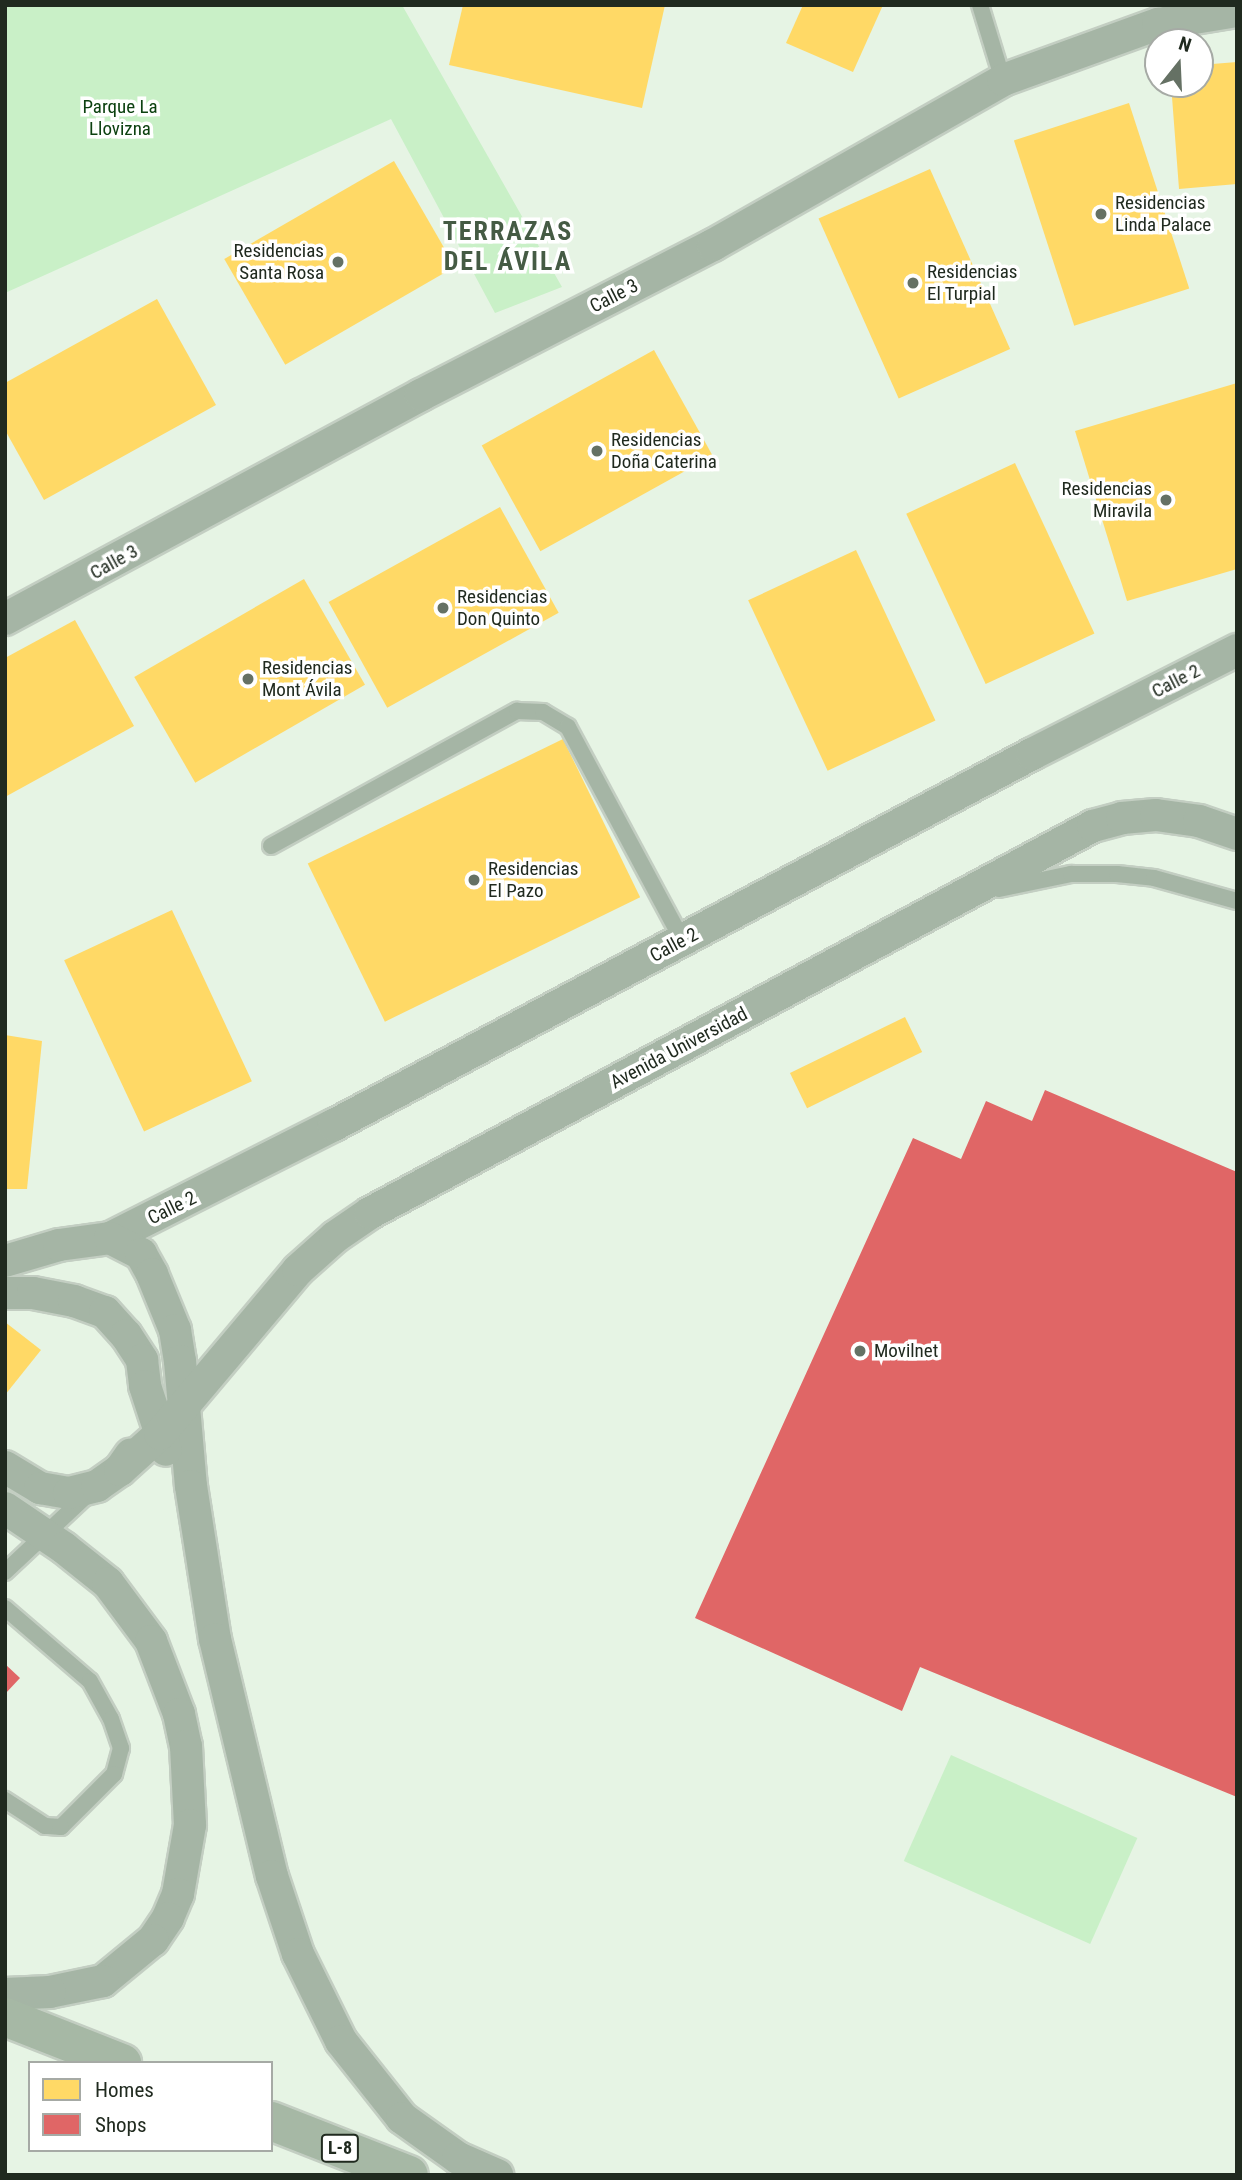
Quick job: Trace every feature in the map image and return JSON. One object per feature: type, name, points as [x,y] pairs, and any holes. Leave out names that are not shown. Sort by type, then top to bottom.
[{"type":"main road","points":[[5,2017],[117,2061]]},
{"type":"main road","name":"L-8","points":[[273,2122],[409,2175]]},
{"type":"street","name":"Calle 3","points":[[5,619],[421,395],[713,245],[1003,80],[1158,24],[1237,11]]},
{"type":"street","name":"Calle 2","points":[[5,1261],[59,1245],[110,1238],[299,1143],[1032,754],[1237,650]]},
{"type":"street","name":"Avenida Universidad","points":[[109,1478],[160,1434],[298,1270],[335,1237],[370,1213],[1073,836],[1122,818],[1156,815],[1199,821],[1237,834]]},
{"type":"street","points":[[110,1238],[141,1254],[175,1330],[191,1486],[215,1639],[272,1876],[298,1954],[341,2041],[402,2118],[458,2158],[497,2175]]},
{"type":"street","points":[[5,1293],[33,1293],[74,1301],[105,1312],[126,1335],[142,1360],[145,1386],[144,1419],[138,1444],[109,1478],[69,1493],[55,1492],[5,1467]]},
{"type":"street","points":[[145,1386],[201,1546]]},
{"type":"street","points":[[5,1508],[54,1541],[108,1583],[151,1641],[170,1683],[186,1746],[190,1825],[178,1895],[169,1918],[153,1940],[103,1981],[81,1987],[5,1994]]},
{"type":"lane","points":[[980,5],[1003,80]]},
{"type":"lane","points":[[271,846],[517,711],[543,712],[568,727],[682,940]]},
{"type":"lane","points":[[953,900],[1071,874],[1154,878],[1237,901]]},
{"type":"lane","points":[[5,1572],[54,1541],[109,1478]]},
{"type":"lane","points":[[5,1608],[90,1681],[119,1738],[121,1760],[114,1774],[61,1827],[54,1829],[5,1800]]},
{"type":"green space","name":"Parque La Llovizna","points":[[5,5],[402,5],[562,287],[495,313],[391,119],[5,293]]},
{"type":"green space","points":[[951,1755],[1137,1838],[1090,1944],[904,1861]]},
{"type":"building: Homes","points":[[463,5],[665,5],[642,108],[449,65]]},
{"type":"building: Homes","points":[[803,5],[883,5],[853,72],[786,43]]},
{"type":"building: Homes","points":[[1237,62],[1237,184],[1179,189],[1172,98],[1214,98],[1214,64]]},
{"type":"building: Homes","name":"Residencias Linda Palace","points":[[1129,103],[1189,288],[1074,326],[1014,140]]},
{"type":"building: Homes","name":"Residencias Santa Rosa","points":[[394,161],[455,267],[285,365],[224,259]]},
{"type":"building: Homes","name":"Residencias El Turpial","points":[[930,169],[1010,349],[899,399],[819,219]]},
{"type":"building: Homes","points":[[157,299],[216,405],[44,500],[5,430],[5,383]]},
{"type":"building: Homes","name":"Residencias Doña Caterina","points":[[654,350],[713,456],[540,551],[482,446]]},
{"type":"building: Homes","name":"Residencias Miravila","points":[[1237,383],[1237,569],[1127,601],[1075,431]]},
{"type":"building: Homes","points":[[1015,463],[1094,633],[986,684],[906,514]]},
{"type":"building: Homes","name":"Residencias Don Quinto","points":[[500,507],[559,613],[387,708],[329,602]]},
{"type":"building: Homes","points":[[856,550],[935,720],[828,771],[748,600]]},
{"type":"building: Homes","name":"Residencias Mont Ávila","points":[[304,579],[365,685],[195,783],[134,677]]},
{"type":"building: Homes","points":[[75,620],[134,726],[5,797],[5,658]]},
{"type":"building: Homes","name":"Residencias El Pazo","points":[[563,739],[640,897],[385,1022],[308,863]]},
{"type":"building: Homes","points":[[172,910],[252,1081],[144,1132],[64,960]]},
{"type":"building: Homes","points":[[905,1017],[922,1052],[807,1108],[790,1073]]},
{"type":"building: Homes","points":[[5,1035],[42,1041],[27,1189],[5,1189]]},
{"type":"building: Homes","points":[[5,1322],[41,1350],[5,1395]]},
{"type":"building: Shops","points":[[1045,1090],[1237,1172],[1237,1797],[920,1667],[902,1711],[695,1618],[913,1138],[961,1159],[986,1101],[1032,1121]]},
{"type":"building: Shops","points":[[5,1664],[20,1678],[5,1694]]},
{"type":"place","name":"Residencias Linda Palace","points":[[1101,214]]},
{"type":"place","name":"Residencias Santa Rosa","points":[[338,262]]},
{"type":"place","name":"Residencias El Turpial","points":[[913,283]]},
{"type":"place","name":"Residencias Doña Caterina","points":[[597,451]]},
{"type":"place","name":"Residencias Miravila","points":[[1166,500]]},
{"type":"place","name":"Residencias Don Quinto","points":[[443,608]]},
{"type":"place","name":"Residencias Mont Ávila","points":[[248,679]]},
{"type":"place","name":"Residencias El Pazo","points":[[474,880]]},
{"type":"place","name":"Movilnet","points":[[860,1351]]},
{"type":"district","name":"TERRAZAS DEL ÁVILA","points":[[508,247]]}]
